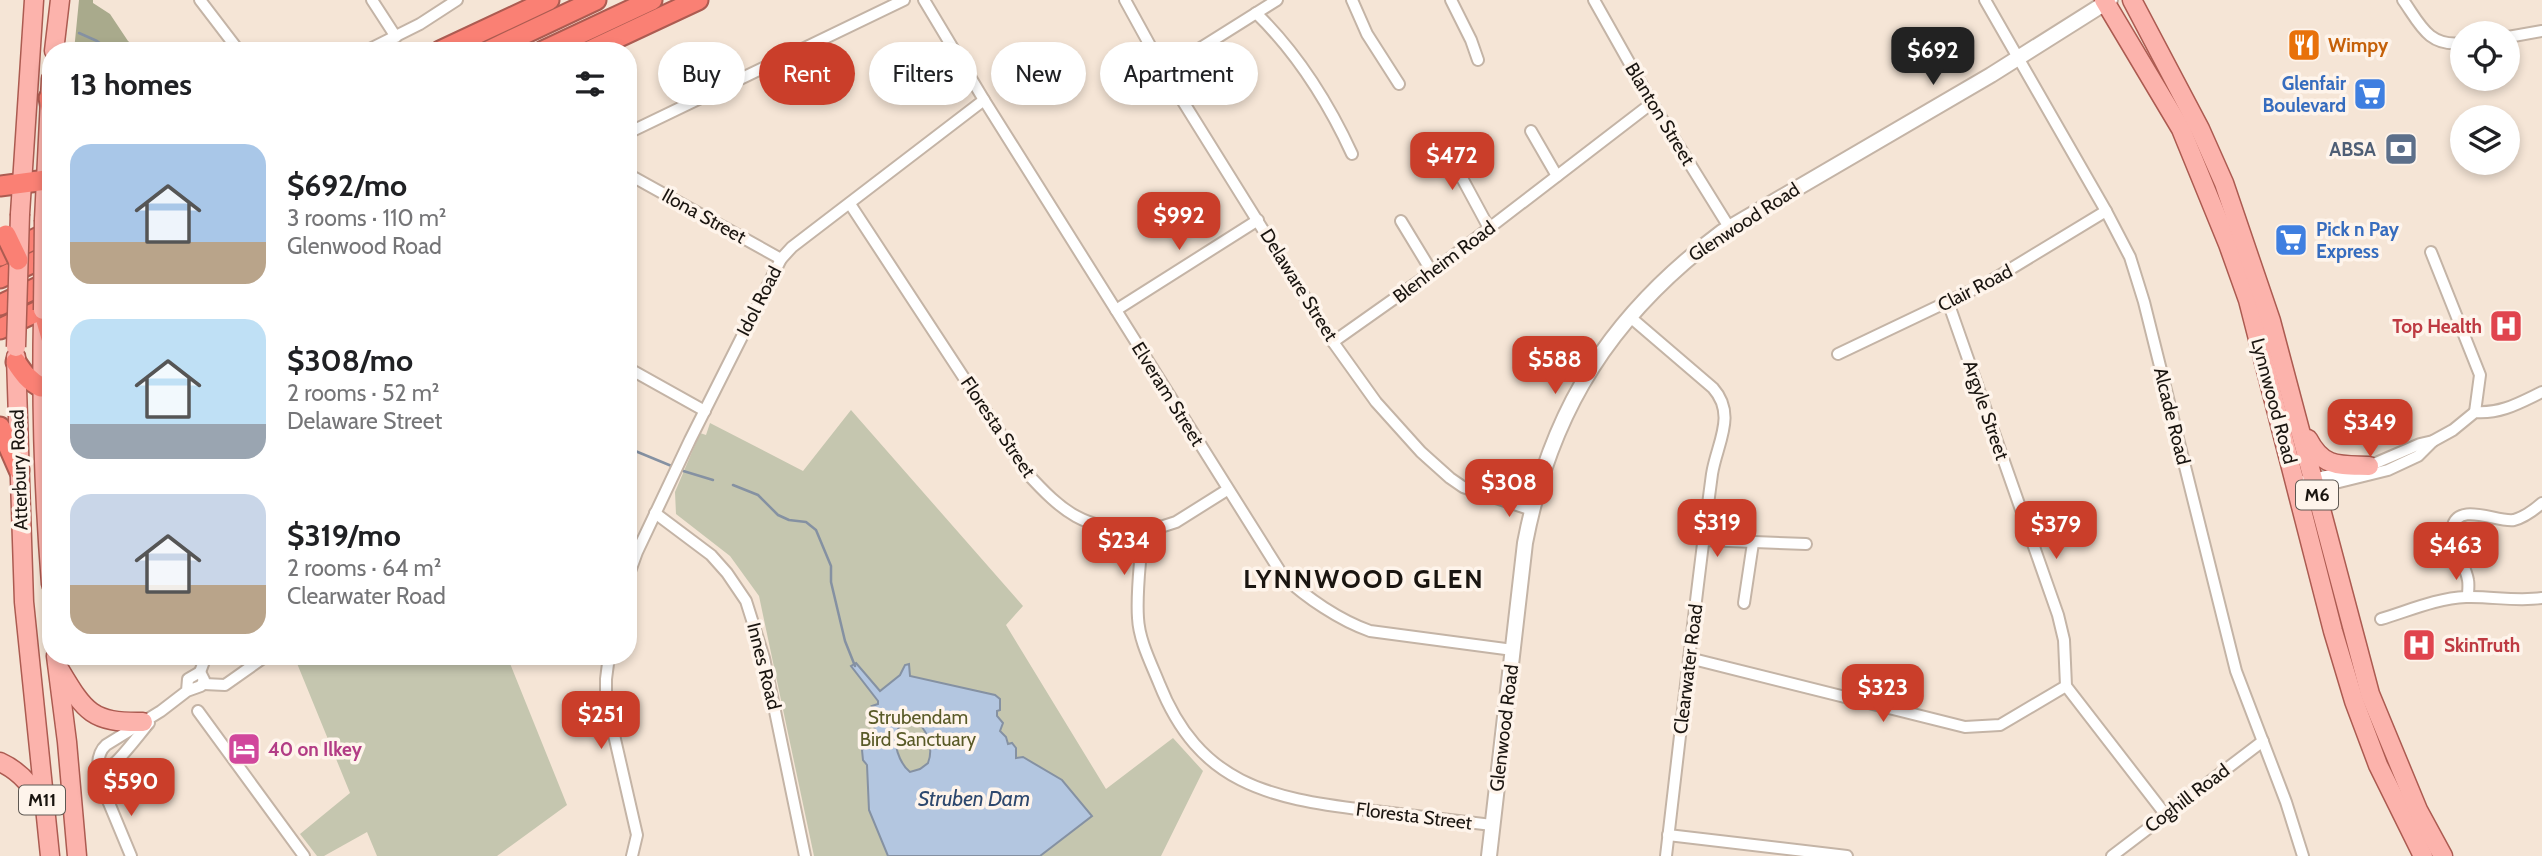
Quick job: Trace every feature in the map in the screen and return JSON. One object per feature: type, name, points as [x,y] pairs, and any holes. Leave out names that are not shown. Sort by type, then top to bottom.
[{"type":"highway","points":[[459,42],[549,0]]},
{"type":"highway","points":[[507,42],[596,0]]},
{"type":"highway","points":[[562,42],[652,0]]},
{"type":"highway","points":[[608,42],[698,0]]},
{"type":"highway","points":[[0,186],[42,180]]},
{"type":"highway","points":[[3,229],[9,258],[42,231]]},
{"type":"highway","points":[[0,278],[42,258]]},
{"type":"highway","points":[[0,305],[42,285]]},
{"type":"highway","points":[[0,329],[42,310]]},
{"type":"highway","points":[[16,354],[28,379],[42,384]]},
{"type":"highway","points":[[0,427],[19,470]]},
{"type":"main road","name":"Atterbury Road","points":[[34,0],[20,214],[9,258],[16,354],[24,603],[43,811],[50,856]]},
{"type":"main road","points":[[55,42],[60,0]]},
{"type":"main road","name":"Lynnwood Road","points":[[2132,0],[2200,129],[2224,183],[2271,321],[2297,417],[2305,486],[2333,631],[2354,701],[2378,765],[2423,856]]},
{"type":"main road","name":"Lynnwood Road","points":[[2106,1],[2180,129],[2228,244],[2248,300],[2370,694],[2418,810],[2443,856]]},
{"type":"main road","points":[[2297,417],[2311,444],[2326,461],[2339,466],[2369,466]]},
{"type":"main road","name":"M11","points":[[57,665],[67,742],[77,856]]},
{"type":"main road","points":[[59,665],[73,691],[95,714],[114,722],[143,722]]},
{"type":"main road","points":[[0,762],[24,778],[43,811]]},
{"type":"street","points":[[200,0],[232,42]]},
{"type":"street","points":[[372,0],[396,37]]},
{"type":"street","points":[[385,42],[457,0]]},
{"type":"street","points":[[637,129],[904,0]]},
{"type":"street","name":"Elveram Street","points":[[924,0],[1283,576],[1299,590],[1364,629],[1382,634],[1513,650]]},
{"type":"street","name":"Delaware Street","points":[[1125,0],[1148,42]]},
{"type":"street","points":[[1210,42],[1277,0]]},
{"type":"street","points":[[1352,0],[1367,34],[1399,84]]},
{"type":"street","points":[[1451,0],[1478,60]]},
{"type":"street","name":"Blanton Street","points":[[1594,0],[1652,103],[1729,227]]},
{"type":"street","name":"Alcade Road","points":[[1985,0],[2130,257],[2144,302],[2236,671],[2303,856]]},
{"type":"street","points":[[2403,0],[2426,33],[2436,41],[2450,44]]},
{"type":"street","name":"Glenwood Road","points":[[1489,856],[1532,510],[1553,443],[1596,357],[1629,316],[1686,258],[1729,227],[2018,58],[2106,1]]},
{"type":"street","points":[[1256,13],[1271,28],[1317,88],[1352,154]]},
{"type":"street","points":[[2520,35],[2542,31]]},
{"type":"street","name":"Idol Road","points":[[637,555],[690,440],[780,259],[984,100]]},
{"type":"street","name":"Blenheim Road","points":[[1333,342],[1432,272],[1652,103]]},
{"type":"street","name":"Delaware Street","points":[[1185,105],[1333,342],[1391,420],[1450,478],[1463,486],[1532,510]]},
{"type":"street","points":[[1531,131],[1557,176]]},
{"type":"street","points":[[1442,141],[1489,228]]},
{"type":"street","name":"Ilona Street","points":[[637,179],[780,259]]},
{"type":"street","name":"Floresta Street","points":[[850,204],[1025,471],[1050,498],[1073,516],[1104,528],[1142,533],[1138,614],[1143,641],[1174,716],[1206,755],[1222,769],[1254,787],[1301,802],[1492,825]]},
{"type":"street","name":"Clair Road","points":[[1838,354],[2020,265],[2106,211]]},
{"type":"street","points":[[1116,310],[1258,220]]},
{"type":"street","points":[[1401,222],[1432,272]]},
{"type":"street","points":[[2305,486],[2369,466],[2433,441],[2453,430],[2475,412],[2480,375],[2431,252]]},
{"type":"street","name":"Argyle Street","points":[[1948,302],[2058,615],[2064,640],[2066,686]]},
{"type":"street","name":"Clearwater Road","points":[[1629,316],[1713,388],[1723,401],[1725,422],[1714,460],[1703,540],[1666,856]]},
{"type":"street","points":[[637,373],[705,411]]},
{"type":"street","points":[[2475,412],[2490,413],[2511,408],[2542,392]]},
{"type":"street","points":[[2305,486],[2388,470],[2418,456],[2433,441]]},
{"type":"street","points":[[1142,533],[1176,522],[1227,490]]},
{"type":"street","points":[[2468,596],[2469,582],[2451,532],[2455,522],[2460,516],[2474,513],[2514,520],[2524,517],[2542,503]]},
{"type":"street","name":"Innes Road","points":[[655,513],[711,555],[746,601],[769,678],[805,856]]},
{"type":"street","points":[[1703,540],[1806,544]]},
{"type":"street","points":[[1744,603],[1754,543]]},
{"type":"street","points":[[2381,619],[2451,598],[2468,596],[2518,601],[2542,598]]},
{"type":"street","points":[[1689,657],[1965,727],[2000,725],[2066,686],[2165,814]]},
{"type":"street","points":[[202,678],[204,665]]},
{"type":"street","points":[[131,856],[98,773],[103,747],[187,691],[188,679],[202,678],[225,685],[253,665]]},
{"type":"street","points":[[608,665],[606,700],[637,835],[632,856]]},
{"type":"street","points":[[104,789],[113,764],[161,710]]},
{"type":"street","points":[[198,711],[304,856]]},
{"type":"street","name":"Coghill Road","points":[[2112,856],[2263,741]]},
{"type":"street","points":[[110,744],[119,747],[121,754]]},
{"type":"street","points":[[101,754],[105,762],[113,764]]},
{"type":"street","points":[[1668,835],[1847,856]]},
{"type":"green space","points":[[79,0],[93,0],[93,3],[110,14],[129,42],[75,42]]},
{"type":"green space","name":"Strubendam Bird Sanctuary","points":[[851,410],[1023,606],[1006,625],[1106,789],[1173,738],[1203,771],[1161,856],[814,856],[759,596],[730,556],[676,514],[675,492],[700,433],[706,435],[710,423],[803,471]]},
{"type":"green space","points":[[298,665],[511,665],[567,805],[497,856],[377,856],[367,832],[324,856],[317,856],[300,834],[350,793]]},
{"type":"water","name":"Struben Dam","points":[[856,663],[880,691],[909,664],[910,676],[995,695],[1000,699],[997,716],[1003,723],[1000,731],[1008,744],[1012,743],[1016,748],[1016,758],[1023,757],[1062,780],[1092,816],[1040,856],[888,856],[869,810],[867,765],[863,760],[862,750],[875,740],[874,719],[877,711],[872,706],[878,704],[878,701],[851,666]],"holes":[[[913,719],[928,738],[930,757],[928,763],[910,772],[898,752],[896,734],[906,720]]]},
{"type":"waterway","points":[[79,33],[98,42]]},
{"type":"waterway","points":[[637,452],[674,467]]},
{"type":"waterway","points":[[680,470],[713,480]]},
{"type":"waterway","points":[[733,485],[758,495],[778,515],[789,520],[806,522],[816,530],[831,566],[831,582],[845,641],[855,666]]},
{"type":"place","name":"Wimpy","points":[[2304,45]]},
{"type":"place","name":"Glenfair Boulevard","points":[[2370,94]]},
{"type":"place","name":"ABSA","points":[[2401,149]]},
{"type":"place","name":"Pick n Pay Express","points":[[2291,240]]},
{"type":"place","name":"Top Health","points":[[2506,326]]},
{"type":"place","name":"SkinTruth","points":[[2419,645]]},
{"type":"place","name":"40 on Ilkey","points":[[244,749]]},
{"type":"district","name":"LYNNWOOD GLEN","points":[[1364,579]]}]
